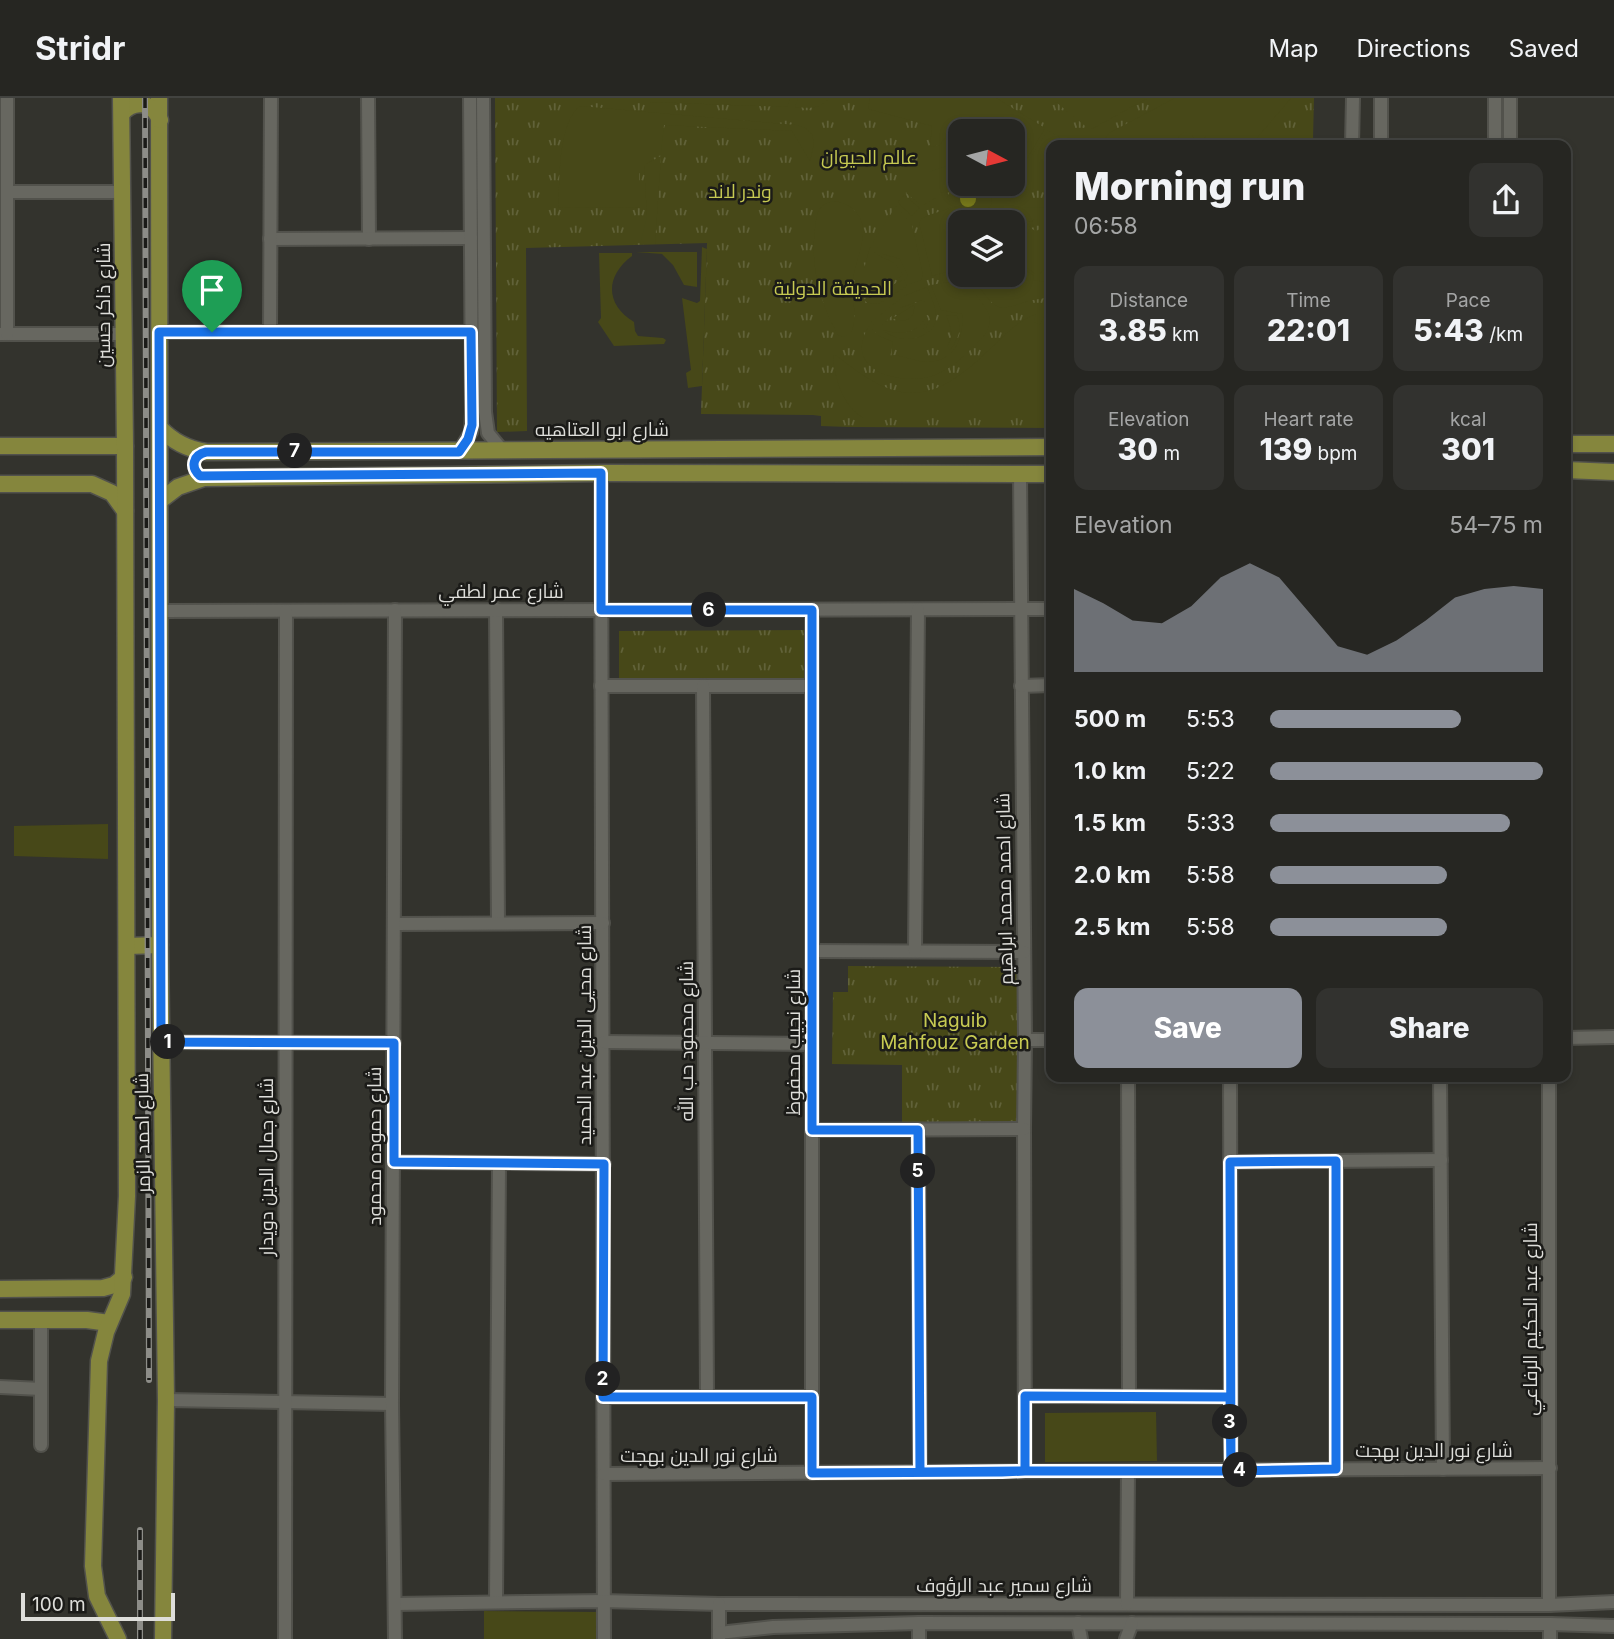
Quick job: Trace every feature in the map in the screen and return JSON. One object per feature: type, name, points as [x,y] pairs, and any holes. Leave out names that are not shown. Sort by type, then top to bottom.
[{"type":"main road","points":[[159,98],[161,500]]},
{"type":"main road","points":[[121,105],[143,104],[152,108],[160,120]]},
{"type":"main road","name":"شارع ذاكر حسين","points":[[121,105],[125,511]]},
{"type":"main road","name":"شارع ابو العتاهيه","points":[[160,428],[176,442],[206,452],[1046,447]]},
{"type":"main road","points":[[1571,444],[1614,444]]},
{"type":"main road","points":[[0,446],[125,446]]},
{"type":"main road","points":[[204,478],[197,474],[193,466],[195,458],[206,452]]},
{"type":"main road","points":[[1571,470],[1614,472]]},
{"type":"main road","points":[[161,500],[178,487],[204,478],[601,473],[1046,474]]},
{"type":"main road","points":[[0,484],[92,484],[112,493],[125,511]]},
{"type":"main road","name":"شارع احمد الزمر","points":[[161,500],[160,946],[166,1400],[163,1639]]},
{"type":"main road","name":"شارع احمد الزمر","points":[[118,1639],[97,1596],[93,1566],[99,1361],[109,1323],[118,1305],[124,1277],[127,1187],[125,511]]},
{"type":"main road","points":[[127,946],[160,946]]},
{"type":"main road","points":[[0,1289],[103,1288],[124,1277]]},
{"type":"main road","points":[[41,1289],[41,1320]]},
{"type":"main road","points":[[0,1320],[87,1320],[109,1323]]},
{"type":"street","points":[[7,98],[3,334],[124,334]]},
{"type":"street","points":[[270,332],[271,98]]},
{"type":"street","points":[[368,98],[369,239]]},
{"type":"street","points":[[470,98],[471,332],[479,412],[488,433],[502,450]]},
{"type":"street","points":[[459,452],[479,412],[483,98]]},
{"type":"street","points":[[1352,140],[1353,98]]},
{"type":"street","points":[[1381,98],[1381,140]]},
{"type":"street","points":[[1495,98],[1495,140]]},
{"type":"street","points":[[1510,98],[1510,140]]},
{"type":"street","points":[[7,192],[123,192]]},
{"type":"street","points":[[270,239],[471,238]]},
{"type":"street","points":[[159,332],[471,332]]},
{"type":"street","name":"شارع محيى الدين عبد الحميد","points":[[601,473],[604,1639]]},
{"type":"street","name":"شارع احمد محمد ابراهيم","points":[[1020,474],[1026,1040],[1025,1471]]},
{"type":"street","name":"شارع عمر لطفي","points":[[160,611],[1046,609]]},
{"type":"street","name":"شارع حموده محمود","points":[[395,610],[392,1404],[395,1639]]},
{"type":"street","points":[[496,610],[498,923]]},
{"type":"street","name":"شارع نجيب محفوظ","points":[[812,610],[812,1473]]},
{"type":"street","points":[[915,951],[918,610]]},
{"type":"street","name":"شارع جمال الدين دويدار","points":[[285,1639],[286,611]]},
{"type":"street","points":[[1021,686],[1046,685]]},
{"type":"street","points":[[601,686],[812,686]]},
{"type":"street","name":"شارع محمود حب الله","points":[[703,686],[707,1396]]},
{"type":"street","points":[[395,924],[603,923]]},
{"type":"street","points":[[812,951],[1024,952]]},
{"type":"street","points":[[1571,1038],[1614,1037]]},
{"type":"street","points":[[1026,1040],[1046,1040]]},
{"type":"street","points":[[161,1042],[394,1043]]},
{"type":"street","points":[[604,1042],[812,1044]]},
{"type":"street","points":[[1128,1082],[1129,1396]]},
{"type":"street","points":[[1230,1082],[1231,1471]]},
{"type":"street","points":[[1440,1082],[1443,1469]]},
{"type":"street","name":"شارع عبد الحكيم الرفاعي","points":[[1549,1082],[1549,1605]]},
{"type":"street","points":[[812,1130],[1024,1129]]},
{"type":"street","points":[[918,1130],[920,1472]]},
{"type":"street","points":[[1230,1162],[1441,1160]]},
{"type":"street","points":[[1336,1161],[1336,1469]]},
{"type":"street","points":[[394,1162],[604,1164]]},
{"type":"street","points":[[496,1601],[499,1164]]},
{"type":"street","points":[[41,1320],[41,1445]]},
{"type":"street","points":[[0,1387],[41,1389]]},
{"type":"street","points":[[1025,1396],[1230,1397]]},
{"type":"street","points":[[603,1397],[812,1397]]},
{"type":"street","points":[[166,1400],[392,1404]]},
{"type":"street","name":"شارع نور الدين بهجت","points":[[604,1474],[1550,1468]]},
{"type":"street","points":[[1127,1604],[1129,1471]]},
{"type":"street","name":"شارع سمير عبد الرؤوف","points":[[395,1604],[603,1601],[719,1604],[1549,1605],[1614,1602]]},
{"type":"street","points":[[719,1604],[719,1636]]},
{"type":"street","points":[[919,1623],[919,1639]]},
{"type":"street","name":"شارع سمير عبد الرؤوف","points":[[719,1636],[773,1627],[919,1623],[1614,1626]]},
{"type":"street","points":[[1078,1623],[1081,1639]]},
{"type":"street","points":[[1126,1639],[1132,1623]]},
{"type":"street","points":[[1550,1624],[1550,1639]]},
{"type":"street","points":[[763,1639],[773,1627]]},
{"type":"green space","name":"الحديقة الدولية","points":[[495,98],[1314,98],[1313,139],[1319,140],[1046,140],[1046,428],[821,426],[821,416],[813,415],[701,414],[707,243],[526,248],[527,431],[497,432]]},
{"type":"green space","points":[[650,98],[790,98],[787,107],[650,102]]},
{"type":"green space","points":[[798,98],[829,98],[822,105],[810,108],[795,107]]},
{"type":"green space","points":[[870,98],[996,98],[1045,128],[1027,159],[1026,119],[948,119],[948,138],[940,145],[930,147],[932,126],[868,109]]},
{"type":"green space","points":[[1051,98],[1148,98],[1090,130]]},
{"type":"green space","points":[[1175,98],[1291,98],[1255,140],[1205,140],[1206,135],[1204,140],[1194,140],[1192,134],[1184,132],[1178,140],[1105,140],[1109,133]]},
{"type":"green space","points":[[580,106],[796,125],[812,134],[814,144],[810,161],[792,131],[664,125],[661,152],[639,152],[639,207],[559,208],[564,139],[567,125]]},
{"type":"green space","points":[[1048,130],[1065,140],[1046,140],[1046,178],[1029,160]]},
{"type":"green space","points":[[661,156],[655,244],[640,244],[647,216],[644,165]]},
{"type":"green space","points":[[948,166],[948,186],[922,206],[906,193],[929,172]]},
{"type":"green space","points":[[904,195],[920,208],[911,216],[898,202]]},
{"type":"green space","points":[[992,196],[991,205],[987,210],[948,210],[948,272],[932,276],[919,222],[926,216],[952,206],[947,197]]},
{"type":"green space","points":[[834,201],[855,210],[863,230],[853,281],[853,329],[844,337],[838,335],[826,310],[814,257],[817,214],[821,207]]},
{"type":"green space","points":[[896,206],[912,225],[923,275],[921,280],[909,284],[900,259],[883,254],[873,242]]},
{"type":"green space","points":[[1014,207],[1046,208],[1046,267],[1040,274],[1035,274],[1025,266],[1025,222],[1036,231],[1040,229],[1039,220],[1031,222],[1025,219],[1025,210],[1010,208]]},
{"type":"green space","points":[[702,247],[707,249],[702,386],[688,388],[686,373],[691,370],[682,298],[697,303],[700,301]]},
{"type":"green space","points":[[870,247],[879,256],[895,264],[903,275],[864,297],[864,269]]},
{"type":"green space","points":[[636,252],[697,252],[697,287],[684,285],[673,265],[662,254]]},
{"type":"green space","points":[[599,253],[632,253],[613,282],[614,299],[618,307],[634,322],[638,336],[663,338],[666,340],[664,344],[614,346],[598,322],[601,318]]},
{"type":"green space","points":[[1025,269],[1034,276],[1033,280],[1046,282],[1046,298],[1004,308],[990,301],[980,287],[1025,287]]},
{"type":"green space","points":[[904,279],[907,286],[880,303],[870,304],[863,300]]},
{"type":"green space","points":[[948,282],[948,287],[968,287],[973,291],[990,318],[985,335],[958,361],[935,375],[907,379],[879,372],[869,364],[863,354],[862,342],[869,326],[879,336],[893,342],[890,358],[895,355],[920,361],[938,361],[956,346],[960,339],[962,314],[941,310],[931,285]]},
{"type":"green space","points":[[927,287],[936,316],[929,332],[926,327],[931,318],[926,313],[926,303],[922,300],[900,308],[878,329],[871,322],[904,296]]},
{"type":"green space","points":[[914,305],[912,315],[908,319],[898,321],[893,318]]},
{"type":"green space","points":[[1036,314],[1034,322],[1040,325],[1046,315],[1046,418],[864,418],[857,414],[846,400],[835,373],[833,356],[836,355],[878,384],[896,391],[914,393],[931,390],[968,369],[1023,321]]},
{"type":"green space","points":[[946,315],[957,316],[960,325],[950,350],[947,346],[951,331]]},
{"type":"green space","points":[[928,318],[923,328],[927,333],[916,338],[899,338],[883,330],[901,333],[912,331]]},
{"type":"green space","points":[[807,630],[806,684],[619,686],[619,631]]},
{"type":"green space","points":[[108,824],[108,859],[14,856],[14,826]]},
{"type":"green space","name":"Naguib Mahfouz Garden","points":[[848,966],[1019,967],[1018,1126],[902,1125],[902,1065],[832,1064],[833,992],[848,992]]},
{"type":"green space","points":[[1156,1412],[1157,1461],[1045,1462],[1045,1413]]},
{"type":"green space","points":[[484,1611],[597,1612],[597,1639],[484,1639]]},
{"type":"shaded area","points":[[961,196],[975,196],[974,205],[962,205]]},
{"type":"railway","points":[[145,98],[149,1380]]},
{"type":"railway","points":[[140,1530],[140,1639]]},
{"type":"route","points":[[212,332],[159,332],[161,1042],[394,1043],[394,1162],[604,1164],[603,1397],[812,1397],[812,1473],[1231,1471],[1230,1162],[1336,1161],[1336,1469],[1231,1471],[1230,1397],[1025,1396],[1025,1471],[920,1472],[918,1130],[812,1130],[812,610],[601,610],[601,473],[204,478],[197,474],[193,466],[195,458],[206,452],[459,452],[468,439],[472,425],[471,332],[212,332]]},
{"type":"park label","name":"عالم الحيوان","points":[[869,157]]},
{"type":"park label","name":"وندر لاند","points":[[740,191]]}]
